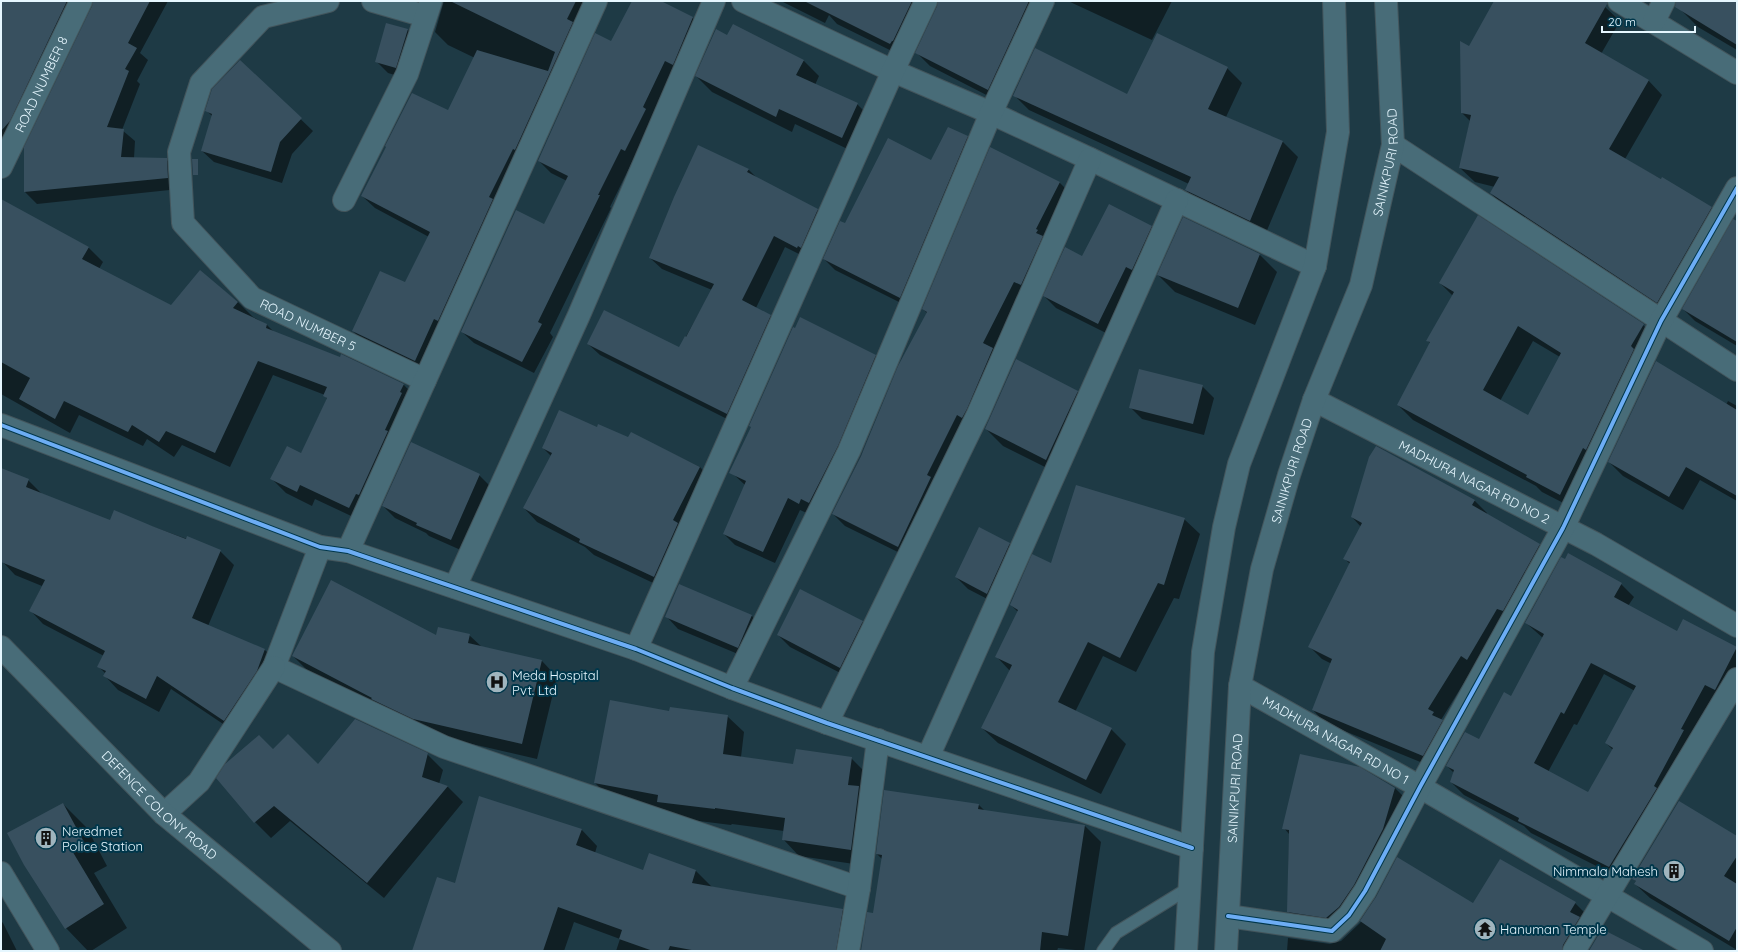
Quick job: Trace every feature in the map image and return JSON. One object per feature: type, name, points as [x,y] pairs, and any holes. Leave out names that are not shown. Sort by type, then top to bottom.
[{"type":"street","name":"ROAD NUMBER 8","points":[[1,167],[81,1]]},
{"type":"street","name":"ROAD NUMBER 5","points":[[328,1],[263,17],[201,83],[179,152],[183,223],[252,298],[425,380]]},
{"type":"street","points":[[344,200],[407,74],[428,8],[373,1]]},
{"type":"street","points":[[348,551],[596,1]]},
{"type":"street","points":[[455,587],[579,315],[714,1]]},
{"type":"street","points":[[743,1],[893,71],[991,113],[1315,266]]},
{"type":"street","points":[[636,649],[893,71],[926,1]]},
{"type":"street","points":[[732,688],[849,451],[991,113],[1043,1]]},
{"type":"street","points":[[1186,951],[1204,652],[1224,527],[1239,464],[1315,266],[1338,132],[1334,1]]},
{"type":"street","name":"SAINIKPURI ROAD","points":[[1226,951],[1240,686],[1262,570],[1289,475],[1314,400],[1361,285],[1393,145],[1386,1]]},
{"type":"street","points":[[1619,1],[1737,73]]},
{"type":"street","points":[[1654,21],[1664,1]]},
{"type":"street","points":[[1393,145],[1737,370]]},
{"type":"street","points":[[827,723],[978,414],[1090,159]]},
{"type":"street","points":[[1228,916],[1332,931],[1349,915],[1365,892],[1420,787],[1563,528],[1662,321],[1737,188]]},
{"type":"street","points":[[928,757],[1177,200]]},
{"type":"street","name":"MADHURA NAGAR RD NO 2","points":[[1314,400],[1596,544],[1737,626]]},
{"type":"street","points":[[1,424],[320,547],[348,551],[636,649],[732,688],[827,723],[1192,848]]},
{"type":"street","points":[[164,814],[199,782],[274,668],[320,547]]},
{"type":"street","name":"DEFENCE COLONY ROAD","points":[[1,647],[164,814],[330,951]]},
{"type":"street","points":[[274,668],[444,747],[859,888]]},
{"type":"street","points":[[1574,951],[1737,679]]},
{"type":"street","name":"MADHURA NAGAR RD NO 1","points":[[1240,686],[1420,787],[1702,951]]},
{"type":"street","points":[[848,951],[859,888],[878,740]]},
{"type":"street","points":[[1,873],[48,951]]},
{"type":"lane","points":[[1103,951],[1116,932],[1189,888]]},
{"type":"building","points":[[1,1],[67,1],[10,121],[1,131]]},
{"type":"building","points":[[93,1],[150,1],[128,43],[137,48],[125,69],[129,71],[107,127],[124,129],[121,157],[167,158],[168,178],[24,192],[24,147],[92,6]]},
{"type":"building","points":[[450,1],[576,1],[567,19],[573,22],[515,150],[513,149],[489,197],[493,199],[438,321],[434,319],[415,361],[352,331],[380,271],[405,282],[430,232],[361,196],[412,93],[448,110],[477,50],[548,71],[555,52]]},
{"type":"building","points":[[632,1],[661,1],[693,17],[673,65],[665,61],[643,107],[646,109],[625,151],[621,149],[598,195],[600,195],[538,322],[542,324],[522,362],[461,332],[516,210],[544,224],[568,176],[538,161],[595,33],[611,41]]},
{"type":"building","points":[[804,1],[912,1],[893,41],[890,44]]},
{"type":"building","points":[[938,1],[1029,1],[988,90],[915,53]]},
{"type":"building","points":[[1494,1],[1607,1],[1607,4],[1585,43],[1649,80],[1609,149],[1661,179],[1662,177],[1712,207],[1657,303],[1490,193],[1499,177],[1459,168],[1471,115],[1461,113],[1460,41],[1469,46]]},
{"type":"building","points":[[1676,1],[1737,1],[1737,45],[1675,7]]},
{"type":"building","points":[[386,23],[408,29],[396,68],[375,62]]},
{"type":"building","points":[[733,24],[804,60],[796,75],[858,103],[842,138],[779,109],[776,117],[695,76],[716,29],[727,35]]},
{"type":"building","points":[[1157,33],[1228,67],[1208,109],[1283,141],[1250,221],[1185,190],[1191,177],[1013,96],[1035,48],[1127,94]]},
{"type":"building","points":[[240,60],[302,118],[280,142],[271,172],[201,151],[212,114],[205,111],[212,89]]},
{"type":"building","points":[[948,127],[968,136],[900,298],[823,259],[840,221],[845,223],[888,138],[931,160]]},
{"type":"building","points":[[698,145],[749,169],[747,172],[818,209],[801,248],[798,246],[797,248],[774,236],[742,300],[771,315],[727,414],[587,344],[604,310],[679,347],[685,336],[686,337],[714,284],[649,258],[674,197]]},
{"type":"building","points":[[990,147],[1060,182],[1036,229],[1038,230],[1036,233],[1043,236],[1021,285],[1014,282],[983,343],[993,348],[967,409],[962,418],[957,415],[927,475],[931,477],[898,547],[832,514],[861,456],[898,366],[927,312],[922,309]]},
{"type":"building","points":[[192,159],[198,159],[198,175],[193,175]]},
{"type":"building","points":[[1,199],[89,247],[82,259],[171,305],[200,270],[238,302],[233,308],[267,324],[266,328],[340,357],[341,354],[404,384],[400,392],[402,393],[385,430],[388,431],[359,495],[356,494],[349,508],[300,485],[297,492],[270,479],[287,446],[301,453],[327,398],[323,396],[327,387],[258,361],[215,453],[166,431],[159,442],[132,425],[128,432],[64,401],[55,419],[19,399],[30,378],[1,362]]},
{"type":"building","points":[[1109,204],[1152,226],[1132,270],[1126,267],[1098,324],[1043,296],[1065,247],[1082,256]]},
{"type":"building","points":[[1478,215],[1644,324],[1631,346],[1634,349],[1586,450],[1583,448],[1560,495],[1526,477],[1527,475],[1397,405],[1430,342],[1426,341],[1454,292],[1439,283]],"holes":[[[1518,326],[1561,353],[1528,415],[1483,390]]]},
{"type":"building","points":[[1183,217],[1260,254],[1238,308],[1157,275]]},
{"type":"building","points":[[1733,219],[1737,221],[1737,342],[1682,309]]},
{"type":"building","points":[[800,317],[876,355],[838,446],[809,503],[801,499],[799,504],[788,498],[763,552],[723,534],[746,481],[729,473],[751,427],[749,426],[793,327],[795,328]]},
{"type":"building","points":[[1016,359],[1078,391],[1046,460],[985,429]]},
{"type":"building","points":[[1656,361],[1737,410],[1737,496],[1686,467],[1669,497],[1608,462]]},
{"type":"building","points":[[1139,369],[1203,385],[1193,424],[1129,408]]},
{"type":"building","points":[[559,410],[597,427],[598,424],[628,437],[631,432],[700,467],[673,520],[678,523],[654,577],[579,542],[580,539],[523,508],[552,453],[542,448]]},
{"type":"building","points":[[411,442],[480,474],[451,540],[416,525],[417,523],[382,506]]},
{"type":"building","points":[[1376,446],[1475,500],[1472,505],[1540,544],[1503,611],[1497,609],[1467,660],[1461,656],[1428,709],[1434,712],[1432,715],[1443,720],[1423,756],[1312,710],[1332,659],[1308,647],[1350,562],[1343,559],[1362,523],[1351,517],[1369,457]]},
{"type":"building","points":[[1,468],[29,479],[26,487],[110,520],[114,510],[186,539],[187,536],[221,550],[192,618],[265,649],[257,671],[224,721],[157,676],[146,699],[103,676],[106,671],[97,667],[105,651],[29,611],[45,580],[1,562]]},
{"type":"building","points":[[1076,485],[1185,518],[1164,585],[1158,583],[1120,658],[1088,642],[1058,702],[1112,728],[1086,780],[981,728],[1012,665],[995,657],[1018,610],[1010,605],[1032,554],[1051,563]]},
{"type":"building","points":[[979,527],[1010,543],[987,594],[955,577]]},
{"type":"building","points":[[1568,553],[1622,583],[1614,597],[1677,631],[1683,619],[1737,647],[1715,690],[1705,685],[1681,729],[1684,730],[1654,786],[1657,788],[1609,867],[1518,821],[1519,818],[1450,782],[1454,770],[1446,766],[1465,732],[1479,739],[1504,692],[1511,696],[1544,634],[1525,623],[1561,557],[1565,559]],"holes":[[[1591,663],[1636,686],[1605,743],[1613,748],[1588,792],[1534,763],[1561,712],[1564,714]]]},
{"type":"building","points":[[331,580],[436,635],[438,627],[470,634],[468,643],[542,660],[522,744],[413,719],[371,699],[372,698],[292,656]]},
{"type":"building","points":[[679,584],[752,615],[738,648],[665,617]]},
{"type":"building","points":[[800,589],[863,621],[840,668],[777,635]]},
{"type":"building","points":[[610,700],[669,711],[670,707],[728,715],[723,754],[793,764],[796,749],[852,757],[848,785],[859,786],[851,850],[782,840],[785,818],[715,808],[657,802],[658,795],[594,783]]},
{"type":"building","points":[[355,719],[428,753],[422,777],[448,786],[367,883],[274,806],[254,823],[216,778],[225,764],[259,735],[273,749],[288,734],[318,764]]},
{"type":"building","points":[[1300,754],[1360,767],[1395,788],[1383,829],[1354,885],[1339,907],[1326,918],[1287,912],[1289,830],[1282,829]]},
{"type":"building","points":[[884,790],[979,804],[978,809],[1085,825],[1068,936],[1042,932],[1040,951],[861,951],[867,912],[873,913],[882,855],[876,854]]},
{"type":"building","points":[[479,796],[582,829],[576,845],[643,870],[649,853],[696,870],[692,883],[843,909],[836,951],[697,951],[670,946],[668,951],[653,951],[619,939],[622,930],[558,907],[543,951],[412,951],[437,877],[455,883]]},
{"type":"building","points":[[1679,801],[1737,836],[1737,856],[1724,876],[1737,884],[1737,927],[1729,941],[1634,884],[1636,881],[1632,879]]},
{"type":"building","points":[[63,803],[84,842],[71,849],[104,904],[65,929],[24,865],[7,833]]},
{"type":"building","points":[[1397,857],[1473,903],[1500,859],[1576,902],[1570,912],[1580,917],[1563,945],[1562,951],[1380,951],[1386,939],[1360,921],[1376,897]]},
{"type":"building","points":[[1602,929],[1645,951],[1589,951]]},
{"type":"cycle path","points":[[1228,916],[1332,931],[1349,915],[1365,891],[1420,787],[1563,528],[1661,321],[1737,188]]},
{"type":"cycle path","points":[[1,425],[320,547],[348,551],[636,649],[732,688],[827,723],[1192,848]]},
{"type":"place","name":"Meda Hospital Pvt. Ltd","points":[[497,682]]},
{"type":"place","name":"Neredmet Police Station","points":[[46,838]]},
{"type":"place","name":"Nimmala Mahesh","points":[[1674,871]]},
{"type":"place","name":"Hanuman Temple","points":[[1485,929]]}]
